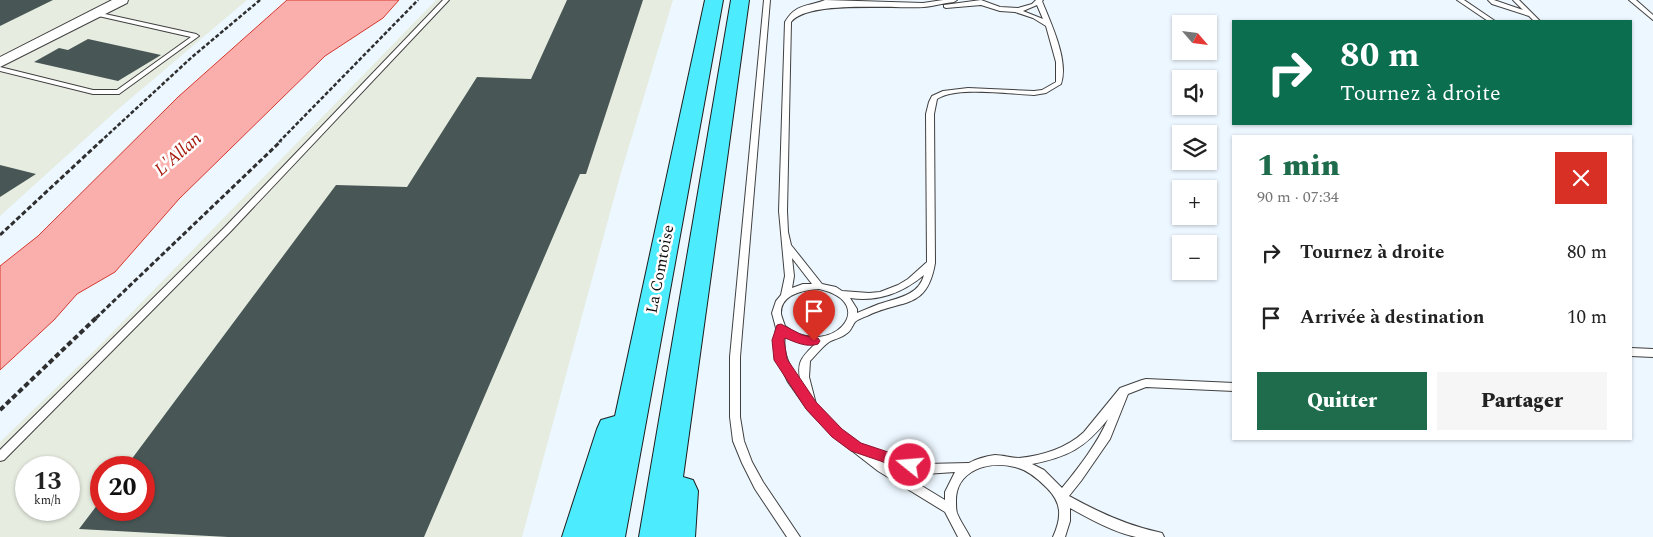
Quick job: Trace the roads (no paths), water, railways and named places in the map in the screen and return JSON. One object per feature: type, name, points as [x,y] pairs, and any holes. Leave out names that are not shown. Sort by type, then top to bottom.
[{"type":"highway","name":"La Comtoise","points":[[607,537],[714,0]]},
{"type":"highway","points":[[656,537],[740,0]]},
{"type":"highway","points":[[677,537],[704,233]]},
{"type":"highway","points":[[580,537],[656,289]]},
{"type":"street","points":[[0,63],[122,0]]},
{"type":"lane","points":[[0,457],[228,229],[446,0]]},
{"type":"lane","points":[[767,0],[735,356],[734,413],[741,451],[754,478],[794,537]]},
{"type":"lane","points":[[814,0],[942,6],[979,1],[996,8],[1013,10],[1035,17],[1049,26]]},
{"type":"lane","points":[[923,5],[954,0]]},
{"type":"lane","points":[[1460,0],[1490,20]]},
{"type":"lane","points":[[1492,0],[1494,3],[1531,15]]},
{"type":"lane","points":[[1516,0],[1536,20]]},
{"type":"lane","points":[[1632,0],[1653,18]]},
{"type":"lane","points":[[851,320],[874,309],[895,304],[915,296],[930,278],[930,114],[932,101],[937,95],[956,90],[1034,94],[1052,88],[1059,83],[1060,74],[1049,26],[1040,1],[1024,8],[1013,10]]},
{"type":"lane","points":[[785,295],[790,282],[783,211],[788,22],[792,13],[803,7],[831,2]]},
{"type":"lane","points":[[0,69],[94,92],[119,92],[196,36],[96,14]]},
{"type":"lane","points":[[787,246],[819,286]]},
{"type":"lane","points":[[842,294],[849,302],[852,311],[851,320],[846,328],[837,335],[814,341],[801,339],[790,335],[781,328],[776,320],[779,302],[785,295],[795,289],[819,286],[842,294],[862,298],[900,290],[918,278],[931,263]]},
{"type":"lane","points":[[781,328],[778,340],[781,360],[811,406],[837,433],[882,468],[949,508]]},
{"type":"lane","points":[[811,406],[804,377],[805,360],[826,339]]},
{"type":"lane","points":[[1632,352],[1653,353]]},
{"type":"lane","points":[[1020,462],[1040,459],[1076,444],[1087,436],[1124,391],[1146,383],[1232,387]]},
{"type":"lane","points":[[1061,497],[1077,478],[1106,436],[1124,391]]},
{"type":"lane","points":[[856,447],[925,469],[968,467],[984,460],[1001,459],[1020,462],[1037,470],[1051,482],[1061,497],[1065,513],[1063,530],[1059,537]]},
{"type":"lane","points":[[964,537],[954,525],[949,508],[950,492],[957,478],[968,467]]},
{"type":"lane","points":[[1061,497],[1099,519],[1131,532],[1158,537]]},
{"type":"water","name":"L'Allan","points":[[287,0],[399,0],[383,18],[325,56],[179,199],[115,272],[77,294],[54,320],[0,370],[0,266],[38,236],[178,97]]}]
